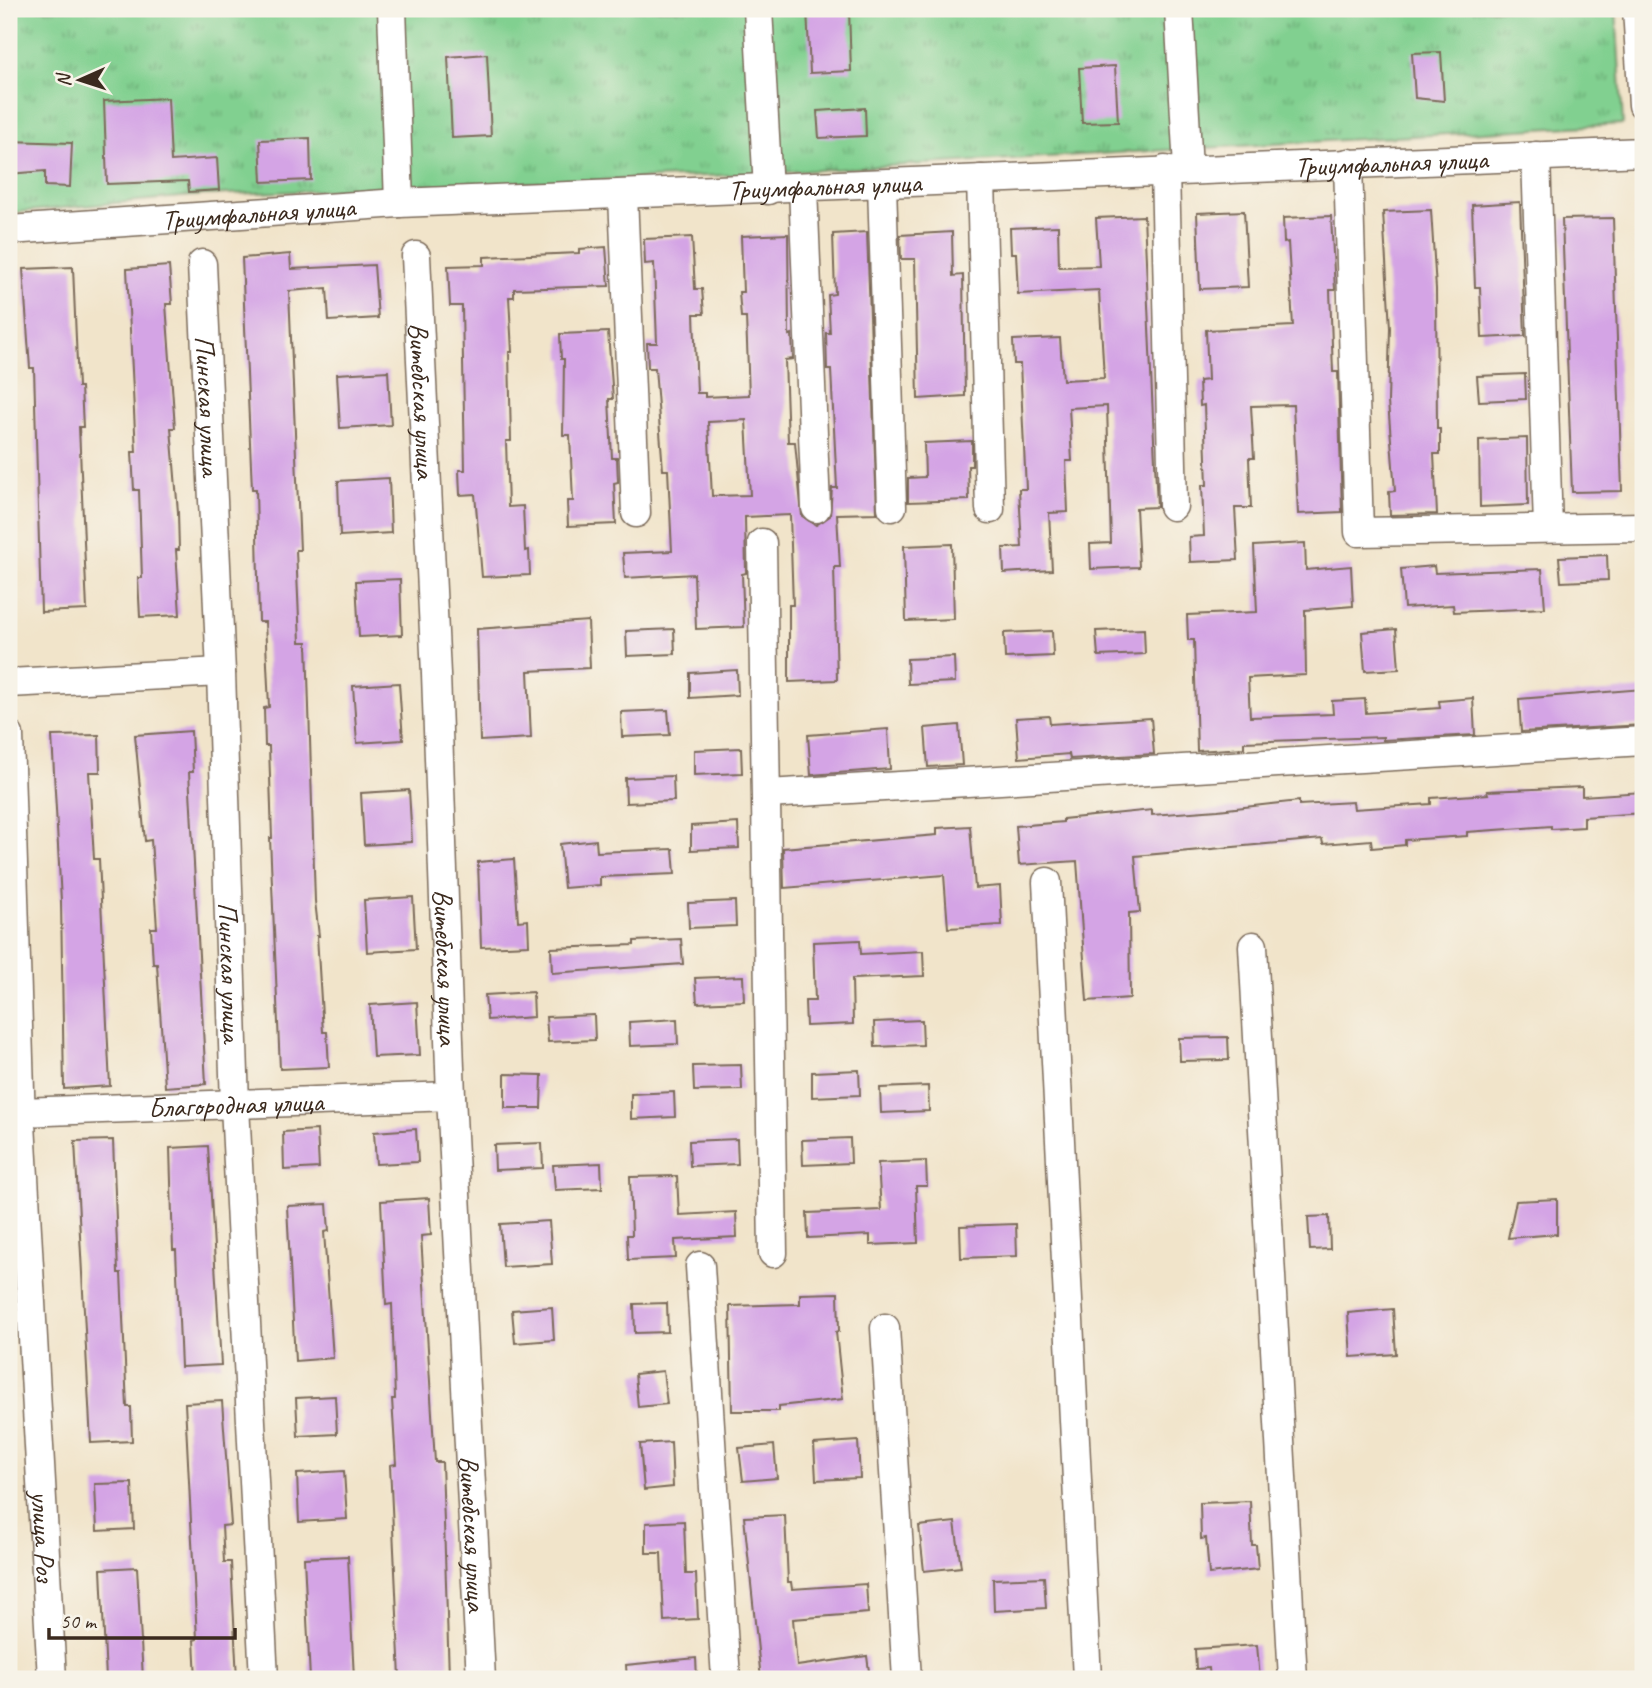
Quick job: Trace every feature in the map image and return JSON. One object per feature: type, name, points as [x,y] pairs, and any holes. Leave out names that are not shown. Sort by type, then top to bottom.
[{"type":"street","points":[[392,9],[399,203]]},
{"type":"street","points":[[758,9],[768,190]]},
{"type":"street","points":[[1173,506],[1179,9]]},
{"type":"street","points":[[1637,9],[1643,105]]},
{"type":"street","name":"Триумфальная улица","points":[[9,230],[399,203],[768,190],[1176,169],[1643,152]]},
{"type":"street","points":[[1536,156],[1548,528]]},
{"type":"street","points":[[1348,163],[1359,532],[1643,527]]},
{"type":"street","points":[[981,179],[990,509]]},
{"type":"street","points":[[882,184],[892,507]]},
{"type":"street","points":[[803,188],[816,508]]},
{"type":"street","points":[[623,195],[636,513]]},
{"type":"street","name":"Витебская улица","points":[[416,256],[436,674],[451,1096],[481,1679]]},
{"type":"street","name":"Пинская улица","points":[[202,264],[235,1105],[264,1679]]},
{"type":"street","points":[[762,543],[768,794],[772,1253]]},
{"type":"street","points":[[9,683],[220,672]]},
{"type":"street","points":[[9,735],[21,1112]]},
{"type":"street","points":[[768,794],[1643,741]]},
{"type":"street","points":[[1047,882],[1087,1679]]},
{"type":"street","points":[[1253,946],[1293,1679]]},
{"type":"street","name":"Благородная улица","points":[[21,1112],[451,1096]]},
{"type":"street","name":"улица Роз","points":[[21,1112],[16,1141],[52,1679]]},
{"type":"street","points":[[700,1266],[726,1679]]},
{"type":"street","points":[[885,1328],[907,1679]]},
{"type":"green space","points":[[9,9],[1616,9],[1623,124],[733,175],[202,195],[9,213]]},
{"type":"building","points":[[807,9],[849,9],[851,71],[810,73]]},
{"type":"building","points":[[1441,52],[1444,101],[1415,98],[1412,53]]},
{"type":"building","points":[[487,54],[491,136],[452,138],[448,57]]},
{"type":"building","points":[[1115,66],[1118,122],[1082,123],[1079,68]]},
{"type":"building","points":[[168,98],[171,161],[217,158],[219,190],[189,192],[188,181],[107,184],[104,101]]},
{"type":"building","points":[[865,108],[866,136],[819,138],[817,111]]},
{"type":"building","points":[[310,138],[311,180],[262,182],[260,140]]},
{"type":"building","points":[[9,141],[72,143],[70,187],[45,186],[45,171],[9,174]]},
{"type":"building","points":[[1520,202],[1525,336],[1482,338],[1480,287],[1475,287],[1472,205]]},
{"type":"building","points":[[1431,210],[1436,289],[1437,429],[1440,429],[1440,454],[1434,454],[1437,514],[1390,515],[1389,492],[1395,491],[1388,402],[1390,328],[1383,212]]},
{"type":"building","points":[[1244,211],[1248,287],[1200,289],[1197,213]]},
{"type":"building","points":[[1144,216],[1157,507],[1136,508],[1139,567],[1091,569],[1090,544],[1111,543],[1107,406],[1069,408],[1072,461],[1066,461],[1068,512],[1049,513],[1052,570],[1004,573],[1003,548],[1022,547],[1019,489],[1026,489],[1020,364],[1014,364],[1013,340],[1060,338],[1063,380],[1104,378],[1099,290],[1018,294],[1016,253],[1011,253],[1010,228],[1058,226],[1059,267],[1099,266],[1096,218]]},
{"type":"building","points":[[1331,216],[1335,290],[1330,290],[1333,372],[1338,372],[1342,512],[1298,514],[1293,405],[1251,406],[1254,458],[1249,458],[1251,508],[1235,508],[1238,560],[1190,562],[1189,537],[1204,536],[1202,485],[1207,485],[1204,405],[1200,406],[1199,381],[1208,380],[1206,330],[1293,326],[1288,242],[1284,243],[1283,218]]},
{"type":"building","points":[[1613,218],[1622,491],[1572,492],[1562,219]]},
{"type":"building","points":[[867,232],[877,513],[837,514],[840,567],[834,567],[837,680],[789,682],[789,605],[793,605],[790,515],[745,517],[746,573],[742,574],[744,627],[696,629],[694,574],[625,578],[623,553],[672,551],[668,470],[663,470],[655,368],[648,368],[647,343],[657,343],[654,263],[645,264],[644,239],[692,237],[695,289],[702,289],[704,314],[694,314],[697,393],[705,393],[705,397],[749,395],[746,317],[741,317],[739,292],[743,292],[741,236],[788,234],[789,335],[792,334],[793,359],[785,360],[788,442],[795,442],[802,516],[816,525],[830,516],[832,488],[837,488],[831,370],[827,370],[826,333],[830,333],[828,295],[835,294],[833,234]],"holes":[[[746,420],[750,495],[712,496],[708,422]]]},
{"type":"building","points":[[952,232],[953,276],[963,275],[965,396],[918,399],[915,259],[901,259],[900,235]]},
{"type":"building","points":[[606,247],[609,286],[514,289],[514,297],[509,297],[512,352],[509,352],[511,441],[506,441],[508,507],[523,506],[525,551],[529,550],[530,575],[482,577],[475,494],[460,495],[459,470],[465,470],[462,306],[450,306],[448,266],[484,265],[484,257],[579,253],[579,249]]},
{"type":"building","points":[[290,254],[291,269],[374,265],[378,318],[329,321],[327,288],[289,291],[300,550],[296,550],[300,642],[307,642],[315,901],[323,1032],[327,1032],[329,1067],[280,1069],[270,838],[269,746],[265,746],[264,708],[269,707],[265,622],[259,622],[256,489],[252,489],[242,258]]},
{"type":"building","points":[[169,266],[172,304],[166,304],[175,428],[171,428],[178,512],[179,550],[176,550],[180,615],[140,617],[138,578],[142,578],[139,490],[134,490],[132,452],[136,452],[127,269]]},
{"type":"building","points":[[73,267],[78,387],[81,387],[83,427],[79,427],[87,610],[41,612],[34,368],[30,368],[23,269]]},
{"type":"building","points":[[608,332],[613,399],[609,399],[612,458],[617,458],[618,482],[614,483],[616,524],[568,526],[567,501],[573,501],[570,435],[563,435],[564,359],[561,359],[560,334]]},
{"type":"building","points":[[388,371],[391,425],[340,428],[337,374]]},
{"type":"building","points":[[1525,374],[1526,399],[1479,401],[1477,376]]},
{"type":"building","points":[[1527,438],[1528,505],[1480,507],[1479,440]]},
{"type":"building","points":[[972,441],[972,466],[968,466],[969,500],[908,502],[908,478],[925,477],[924,443]]},
{"type":"building","points":[[389,478],[391,533],[340,536],[338,481]]},
{"type":"building","points":[[1305,543],[1306,570],[1351,566],[1353,606],[1305,610],[1306,675],[1248,678],[1250,717],[1333,714],[1332,701],[1365,699],[1366,713],[1440,708],[1439,701],[1473,698],[1475,735],[1383,740],[1383,737],[1244,742],[1244,748],[1197,751],[1194,640],[1188,640],[1187,615],[1257,612],[1254,546]]},
{"type":"building","points":[[952,544],[954,619],[906,621],[904,546]]},
{"type":"building","points":[[1607,555],[1608,580],[1561,582],[1559,557]]},
{"type":"building","points":[[1434,566],[1435,573],[1542,569],[1545,608],[1454,612],[1453,605],[1404,608],[1401,569]]},
{"type":"building","points":[[400,579],[402,635],[359,637],[356,581]]},
{"type":"building","points":[[588,621],[590,668],[528,671],[531,738],[480,741],[477,629]]},
{"type":"building","points":[[674,629],[675,654],[627,656],[626,631]]},
{"type":"building","points":[[1144,629],[1145,654],[1098,656],[1096,631]]},
{"type":"building","points":[[1396,629],[1399,669],[1365,671],[1362,632]]},
{"type":"building","points":[[1052,631],[1053,656],[1005,658],[1004,633]]},
{"type":"building","points":[[954,657],[955,682],[908,684],[907,659]]},
{"type":"building","points":[[737,670],[738,695],[690,698],[690,673]]},
{"type":"building","points":[[399,683],[403,740],[357,743],[353,686]]},
{"type":"building","points":[[1643,689],[1643,725],[1521,732],[1519,699]]},
{"type":"building","points":[[668,710],[670,735],[622,737],[621,712]]},
{"type":"building","points":[[1049,716],[1050,724],[1151,718],[1154,754],[1070,759],[1069,754],[1019,758],[1016,718]]},
{"type":"building","points":[[959,725],[962,765],[928,767],[925,728]]},
{"type":"building","points":[[888,729],[890,769],[811,775],[808,735]]},
{"type":"building","points":[[191,731],[193,772],[189,772],[206,1084],[165,1087],[157,964],[153,964],[151,928],[157,928],[151,840],[145,841],[135,735]]},
{"type":"building","points":[[99,735],[100,772],[89,772],[94,859],[99,859],[110,1086],[64,1089],[61,901],[52,736]]},
{"type":"building","points":[[741,748],[742,773],[694,775],[694,750]]},
{"type":"building","points":[[673,776],[674,801],[626,803],[625,778]]},
{"type":"building","points":[[1582,787],[1582,796],[1643,792],[1643,813],[1584,817],[1584,827],[1551,829],[1551,826],[1467,832],[1467,836],[1405,840],[1405,845],[1372,848],[1371,840],[1323,844],[1322,839],[1135,856],[1140,912],[1129,913],[1130,998],[1087,1001],[1077,861],[1019,865],[1016,826],[1063,822],[1063,819],[1152,810],[1152,815],[1218,810],[1299,801],[1299,805],[1353,802],[1354,809],[1431,804],[1431,798],[1488,794],[1487,791]]},
{"type":"building","points":[[409,790],[412,842],[364,845],[361,793]]},
{"type":"building","points":[[738,823],[739,848],[691,850],[691,826]]},
{"type":"building","points":[[970,826],[975,888],[1000,886],[1002,925],[948,928],[944,875],[784,888],[783,848],[937,835],[937,828]]},
{"type":"building","points":[[596,840],[597,852],[673,849],[675,874],[600,877],[600,885],[564,888],[560,844]]},
{"type":"building","points":[[514,859],[518,921],[528,920],[529,945],[481,947],[478,862]]},
{"type":"building","points":[[413,897],[416,949],[367,952],[364,900]]},
{"type":"building","points":[[735,901],[736,926],[689,928],[688,903]]},
{"type":"building","points":[[681,939],[683,964],[552,973],[551,948],[634,945],[634,941]]},
{"type":"building","points":[[860,940],[861,954],[923,951],[924,976],[852,979],[853,1024],[806,1026],[805,1001],[815,1001],[813,942]]},
{"type":"building","points":[[743,976],[744,1001],[697,1003],[695,978]]},
{"type":"building","points":[[533,992],[534,1017],[487,1020],[485,995]]},
{"type":"building","points":[[417,1002],[420,1055],[373,1057],[370,1005]]},
{"type":"building","points":[[594,1015],[595,1040],[548,1042],[546,1017]]},
{"type":"building","points":[[677,1019],[678,1044],[630,1046],[629,1022]]},
{"type":"building","points":[[922,1020],[923,1045],[875,1047],[874,1022]]},
{"type":"building","points":[[1228,1037],[1229,1060],[1180,1061],[1179,1038]]},
{"type":"building","points":[[741,1065],[742,1090],[694,1091],[693,1066]]},
{"type":"building","points":[[859,1070],[860,1095],[812,1097],[812,1072]]},
{"type":"building","points":[[505,1074],[542,1075],[541,1108],[505,1108]]},
{"type":"building","points":[[928,1086],[929,1111],[881,1113],[880,1088]]},
{"type":"building","points":[[674,1092],[675,1117],[631,1119],[631,1094]]},
{"type":"building","points":[[416,1129],[418,1162],[376,1164],[374,1132]]},
{"type":"building","points":[[317,1130],[319,1168],[284,1170],[283,1132]]},
{"type":"building","points":[[850,1138],[851,1163],[803,1165],[802,1140]]},
{"type":"building","points":[[737,1139],[738,1164],[690,1166],[689,1141]]},
{"type":"building","points":[[113,1140],[118,1273],[121,1273],[127,1407],[131,1407],[132,1441],[91,1443],[75,1141]]},
{"type":"building","points":[[542,1143],[543,1168],[495,1170],[494,1145]]},
{"type":"building","points":[[208,1146],[221,1365],[181,1367],[176,1250],[173,1250],[170,1148]]},
{"type":"building","points":[[926,1161],[927,1186],[916,1186],[918,1243],[870,1245],[870,1235],[808,1238],[807,1213],[881,1210],[878,1163]]},
{"type":"building","points":[[601,1163],[602,1188],[555,1190],[553,1165]]},
{"type":"building","points":[[677,1176],[679,1215],[736,1212],[737,1237],[675,1240],[676,1258],[628,1260],[627,1235],[632,1235],[630,1177]]},
{"type":"building","points":[[429,1198],[431,1235],[421,1236],[435,1462],[442,1462],[449,1676],[400,1678],[390,1465],[396,1464],[392,1399],[395,1399],[392,1304],[386,1305],[381,1201]]},
{"type":"building","points":[[1557,1199],[1557,1234],[1508,1238],[1516,1201]]},
{"type":"building","points":[[327,1204],[329,1231],[324,1232],[333,1358],[295,1361],[287,1206]]},
{"type":"building","points":[[1329,1216],[1330,1249],[1310,1250],[1308,1217]]},
{"type":"building","points":[[549,1221],[552,1264],[503,1267],[500,1224]]},
{"type":"building","points":[[1016,1224],[1017,1256],[961,1258],[960,1226]]},
{"type":"building","points":[[838,1293],[839,1331],[836,1332],[843,1399],[779,1406],[779,1411],[732,1411],[730,1306],[800,1304],[800,1294]]},
{"type":"building","points":[[667,1303],[668,1332],[635,1333],[634,1304]]},
{"type":"building","points":[[552,1307],[554,1340],[515,1343],[512,1310]]},
{"type":"building","points":[[1393,1309],[1396,1354],[1351,1357],[1348,1313]]},
{"type":"building","points":[[663,1371],[667,1404],[638,1407],[635,1374]]},
{"type":"building","points":[[335,1396],[337,1434],[298,1436],[296,1398]]},
{"type":"building","points":[[222,1401],[231,1525],[222,1526],[224,1562],[231,1562],[237,1679],[196,1679],[194,1640],[197,1639],[185,1403]]},
{"type":"building","points":[[858,1441],[860,1478],[816,1480],[814,1444]]},
{"type":"building","points":[[671,1442],[673,1487],[644,1490],[640,1444]]},
{"type":"building","points":[[774,1445],[777,1478],[743,1481],[739,1448]]},
{"type":"building","points":[[344,1471],[347,1519],[299,1522],[297,1474]]},
{"type":"building","points":[[132,1483],[134,1529],[97,1531],[95,1484]]},
{"type":"building","points":[[1250,1501],[1252,1545],[1256,1545],[1258,1569],[1209,1574],[1206,1538],[1201,1539],[1200,1503]]},
{"type":"building","points":[[785,1515],[788,1582],[791,1582],[792,1589],[866,1584],[868,1613],[793,1619],[797,1666],[867,1656],[870,1679],[761,1679],[744,1517]]},
{"type":"building","points":[[684,1521],[686,1574],[696,1574],[698,1619],[664,1621],[661,1553],[646,1553],[646,1523]]},
{"type":"building","points":[[955,1522],[961,1567],[924,1571],[919,1526]]},
{"type":"building","points":[[348,1556],[354,1679],[310,1679],[304,1558]]},
{"type":"building","points":[[137,1567],[143,1679],[106,1679],[101,1569]]},
{"type":"building","points":[[1044,1577],[1046,1608],[994,1611],[993,1579]]},
{"type":"building","points":[[1257,1645],[1260,1679],[1210,1679],[1209,1668],[1196,1669],[1195,1649]]},
{"type":"building","points":[[696,1658],[697,1679],[627,1679],[626,1665]]}]
